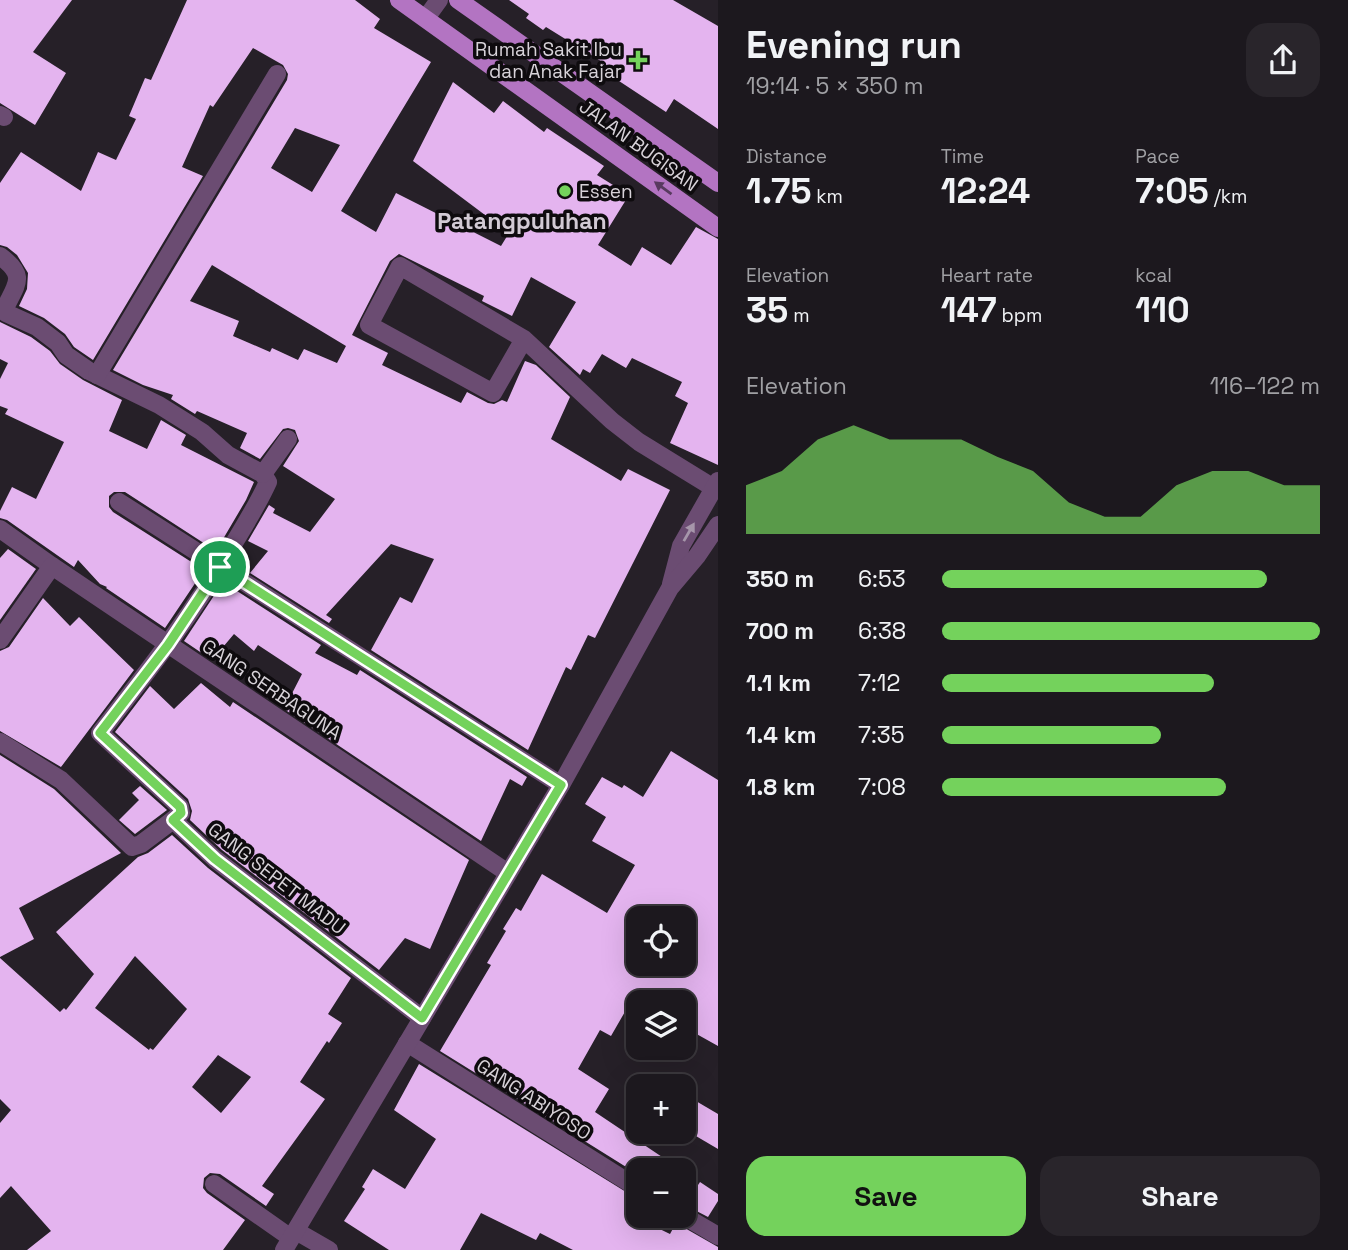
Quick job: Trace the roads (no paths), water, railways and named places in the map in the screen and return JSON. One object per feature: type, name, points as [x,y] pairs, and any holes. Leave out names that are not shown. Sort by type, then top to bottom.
[{"type":"main road","name":"JALAN BUGISAN","points":[[399,0],[718,228]]},
{"type":"main road","name":"JALAN BUGISAN","points":[[458,0],[718,183]]},
{"type":"street","points":[[426,19],[439,0]]},
{"type":"street","points":[[97,375],[277,74]]},
{"type":"street","points":[[0,256],[16,268],[18,275],[14,291],[4,310],[6,313],[37,327],[58,342],[66,355],[97,375],[159,405],[202,432],[228,455],[263,474],[268,482],[220,567],[168,645],[100,733],[180,807],[181,813],[141,845],[132,846],[61,780],[0,742]]},
{"type":"street","points":[[524,339],[493,393],[369,325],[400,266],[524,339],[611,421],[639,442],[716,484],[681,546],[670,588]]},
{"type":"street","points":[[263,474],[288,439]]},
{"type":"street","points":[[119,502],[561,785]]},
{"type":"street","points":[[291,1240],[561,785],[670,588],[718,525]]},
{"type":"street","name":"GANG SERBAGUNA","points":[[0,529],[508,873]]},
{"type":"street","points":[[0,640],[52,566]]},
{"type":"street","name":"GANG SEPET MADU","points":[[173,820],[215,859],[422,1018]]},
{"type":"street","name":"GANG ABIYOSO","points":[[407,1043],[626,1181]]},
{"type":"street","points":[[214,1184],[291,1240],[329,1250]]},
{"type":"street","points":[[696,1223],[718,1236]]},
{"type":"place","name":"Rumah Sakit Ibu dan Anak Fajar","points":[[638,60]]},
{"type":"place","name":"Essen","points":[[565,191]]},
{"type":"district","name":"Patangpuluhan","points":[[522,221]]}]
